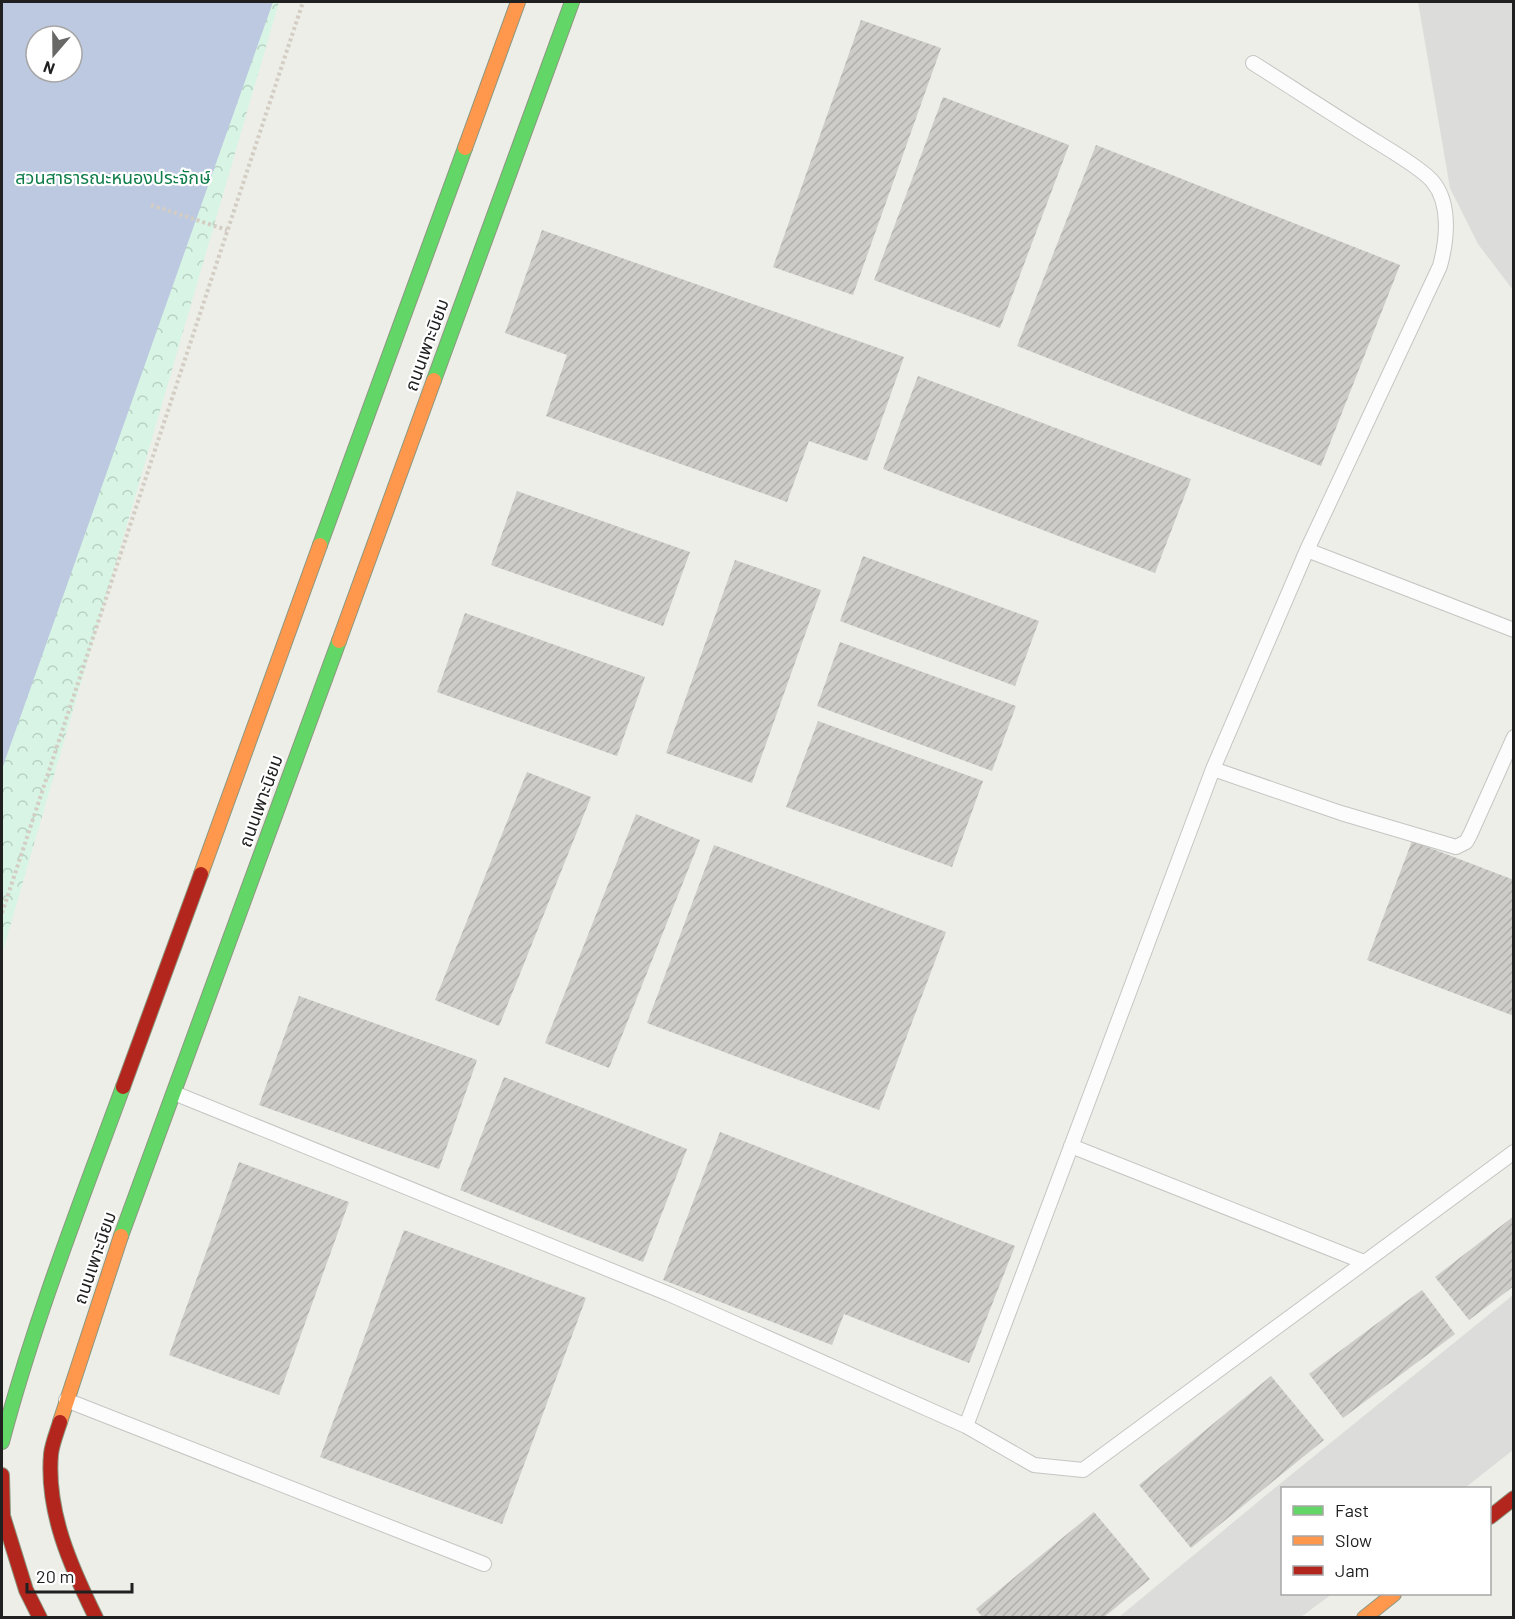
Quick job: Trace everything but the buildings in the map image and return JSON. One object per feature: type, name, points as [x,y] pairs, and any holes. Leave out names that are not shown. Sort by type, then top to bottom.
[{"type":"street","name":"ถนนเพาะนิยม","points":[[2,1442],[17,1384],[58,1265],[518,2]]},
{"type":"street","name":"ถนนเพาะนิยม","points":[[96,1617],[73,1572],[53,1508],[51,1453],[66,1400],[105,1281],[572,2]]},
{"type":"street","points":[[2,1475],[3,1516],[26,1590],[40,1617]]},
{"type":"street","points":[[1491,1516],[1514,1498]]},
{"type":"street","points":[[1364,1617],[1392,1595]]},
{"type":"lane","points":[[966,1426],[1213,770],[1307,550],[1440,266],[1446,240],[1445,218],[1439,192],[1432,181],[1392,152],[1253,63]]},
{"type":"lane","points":[[1307,550],[1514,630]]},
{"type":"lane","points":[[1213,770],[1341,813],[1456,847],[1466,842],[1470,835],[1514,737]]},
{"type":"lane","points":[[174,1093],[669,1294],[966,1426],[1034,1465],[1083,1470],[1514,1152]]},
{"type":"lane","points":[[1071,1146],[1364,1262]]},
{"type":"lane","points":[[66,1400],[484,1564]]},
{"type":"path","points":[[2,913],[303,2]]},
{"type":"path","points":[[152,205],[227,230]]},
{"type":"shaded area","points":[[1418,2],[1513,2],[1513,290],[1478,244],[1450,188]]},
{"type":"shaded area","points":[[1513,1295],[1513,1450],[1466,1487],[1281,1487],[1281,1595],[1331,1595],[1301,1617],[1119,1617]]},
{"type":"green space","name":"สวนสาธารณะหนองประจักษ์","points":[[2,2],[279,2],[2,954]]},
{"type":"water","name":"สวนสาธารณะหนองประจักษ์","points":[[2,2],[273,2],[2,769]]},
{"type":"traffic: fast","points":[[434,380],[572,2]]},
{"type":"traffic: fast","points":[[320,545],[465,148]]},
{"type":"traffic: fast","points":[[121,1236],[339,641]]},
{"type":"traffic: fast","points":[[2,1442],[43,1307],[123,1087]]},
{"type":"traffic: slow","points":[[465,148],[518,2]]},
{"type":"traffic: slow","points":[[339,641],[434,380]]},
{"type":"traffic: slow","points":[[201,874],[320,545]]},
{"type":"traffic: slow","points":[[60,1422],[121,1236]]},
{"type":"traffic: slow","points":[[1364,1618],[1393,1595]]},
{"type":"traffic: jam","points":[[123,1087],[201,874]]},
{"type":"traffic: jam","points":[[60,1422],[51,1454],[52,1497],[69,1559],[96,1618]]},
{"type":"traffic: jam","points":[[2,1475],[3,1516],[26,1590],[40,1618]]},
{"type":"traffic: jam","points":[[1491,1516],[1514,1498]]}]
